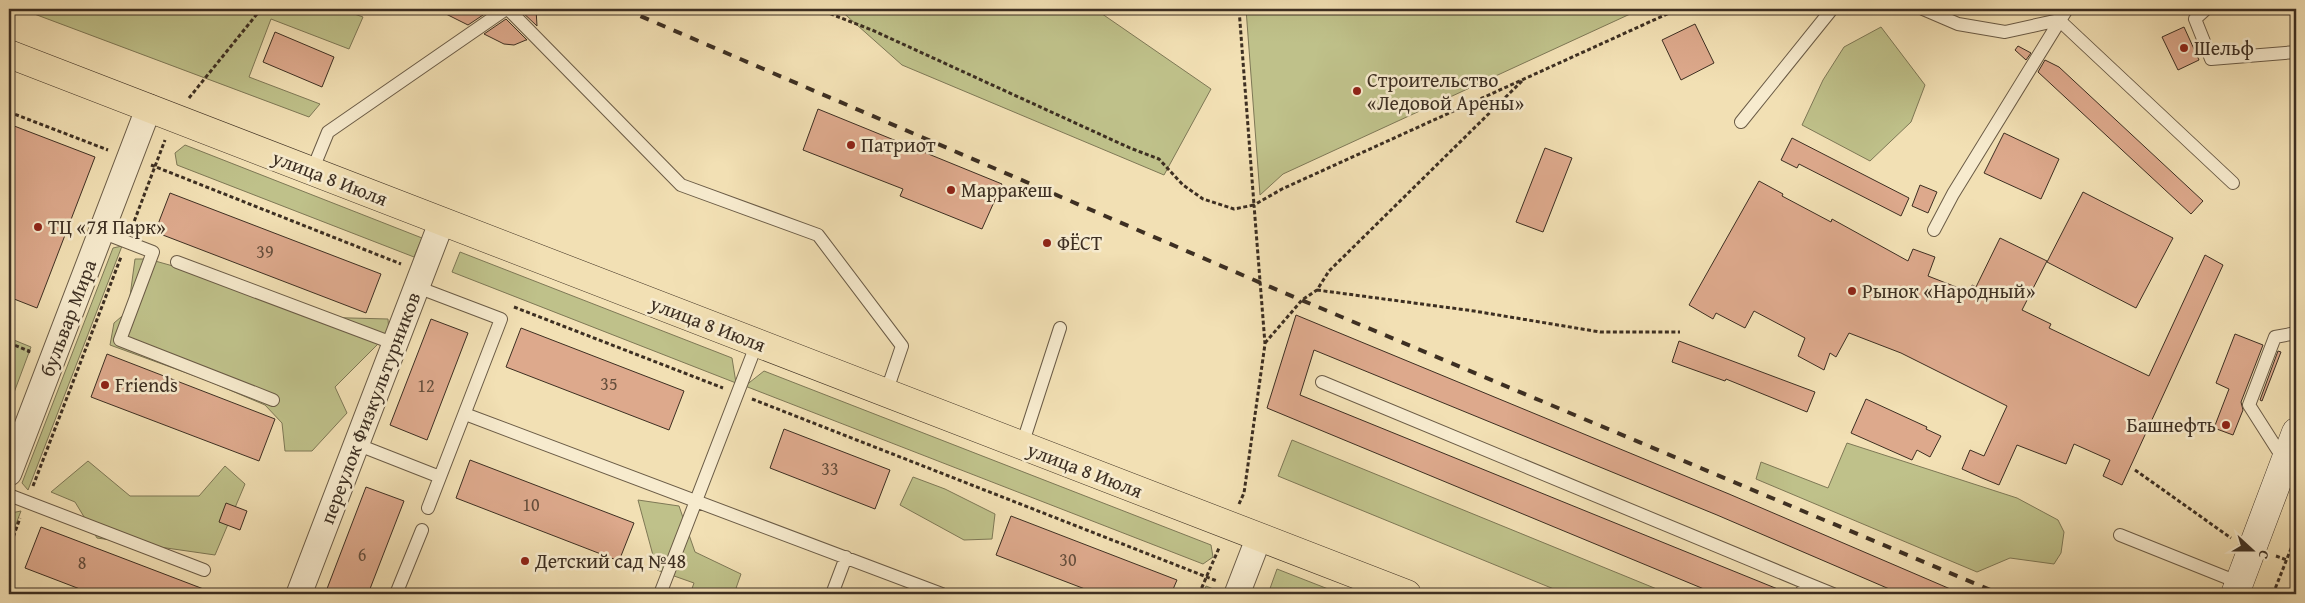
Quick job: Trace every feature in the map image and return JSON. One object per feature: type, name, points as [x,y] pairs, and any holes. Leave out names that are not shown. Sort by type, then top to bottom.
[{"type":"main road","name":"улица 8 Июля","points":[[9,54],[1407,594]]},
{"type":"street","name":"бульвар Мира","points":[[9,473],[130,158],[162,112]]},
{"type":"street","name":"переулок Физкультурников","points":[[299,594],[442,221]]},
{"type":"street","points":[[2237,589],[2296,432]]},
{"type":"street","points":[[1237,594],[1259,537]]},
{"type":"lane","points":[[312,171],[328,132],[507,9],[681,184],[818,234],[902,346],[886,393]]},
{"type":"lane","points":[[1741,122],[1832,9]]},
{"type":"lane","points":[[1923,9],[1958,24],[2005,32],[2059,20]]},
{"type":"lane","points":[[1934,230],[2067,9]]},
{"type":"lane","points":[[2206,9],[2196,19],[2211,59],[2296,52]]},
{"type":"lane","points":[[2059,20],[2233,183]]},
{"type":"lane","points":[[101,232],[152,252],[120,340],[273,400]]},
{"type":"lane","points":[[177,262],[395,344]]},
{"type":"lane","points":[[420,279],[502,319],[428,508]]},
{"type":"lane","points":[[1022,445],[1034,416],[1060,328]]},
{"type":"lane","points":[[2285,462],[2249,405],[2275,336],[2296,333]]},
{"type":"lane","points":[[660,594],[757,343]]},
{"type":"lane","points":[[1322,382],[1804,589],[1833,594]]},
{"type":"lane","points":[[465,414],[942,594]]},
{"type":"lane","points":[[356,444],[440,477]]},
{"type":"lane","points":[[9,495],[204,570]]},
{"type":"lane","points":[[396,594],[422,530]]},
{"type":"lane","points":[[2120,535],[2237,589]]},
{"type":"lane","points":[[832,594],[846,557]]},
{"type":"path","points":[[9,549],[127,242],[154,166],[162,112],[261,9]]},
{"type":"path","points":[[818,9],[872,30],[1130,148],[1159,159],[1182,184],[1203,199],[1234,209],[1254,205],[1282,188],[1678,9]]},
{"type":"path","points":[[1199,594],[1244,493],[1265,344],[1240,9]]},
{"type":"path","points":[[1265,344],[1302,300],[1318,290],[1329,271],[1526,77]]},
{"type":"path","points":[[9,112],[154,166],[420,279]]},
{"type":"path","points":[[1318,290],[1474,311],[1600,332],[1680,332]]},
{"type":"path","points":[[506,304],[1206,575]]},
{"type":"path","points":[[9,343],[29,351],[26,360]]},
{"type":"path","points":[[2135,470],[2235,541],[2287,560]]},
{"type":"path","points":[[2273,594],[2296,536]]},
{"type":"green space","points":[[21,9],[340,9],[363,17],[349,49],[271,19],[249,77],[320,104],[309,117]]},
{"type":"green space","points":[[839,9],[1095,9],[1211,89],[1164,175],[902,65]]},
{"type":"green space","name":"Строительство «Ледовой Арены»","points":[[1246,9],[1641,9],[1283,174],[1260,195]]},
{"type":"green space","points":[[1881,27],[1925,85],[1911,122],[1870,161],[1802,125],[1823,80],[1844,47]]},
{"type":"green space","points":[[185,145],[422,238],[414,257],[177,165],[175,153]]},
{"type":"green space","points":[[122,246],[28,490],[22,483],[113,248]]},
{"type":"green space","points":[[460,252],[732,358],[736,383],[452,272]]},
{"type":"green space","points":[[135,259],[148,259],[173,266],[314,317],[388,319],[389,333],[335,387],[347,413],[312,451],[285,451],[282,423],[265,405],[206,380],[110,345],[114,323],[128,311]]},
{"type":"green space","points":[[9,338],[31,347],[9,406]]},
{"type":"green space","points":[[764,371],[1211,545],[1213,557],[1203,564],[745,386]]},
{"type":"green space","points":[[1292,440],[1669,594],[1566,594],[1278,476]]},
{"type":"green space","points":[[1847,443],[2017,498],[2058,520],[2064,532],[2061,553],[2054,564],[2010,558],[1977,572],[1756,479],[1761,462],[1828,488]]},
{"type":"green space","points":[[88,461],[130,496],[199,496],[225,466],[245,484],[215,555],[97,538],[75,502],[51,492]]},
{"type":"green space","points":[[913,477],[945,489],[995,514],[992,539],[964,540],[900,505]]},
{"type":"green space","points":[[638,500],[679,506],[695,552],[741,574],[734,594],[690,594],[694,583],[657,570]]},
{"type":"green space","points":[[21,511],[9,542],[9,520],[11,513]]},
{"type":"green space","points":[[1277,569],[1341,594],[1268,594]]},
{"type":"green space","points":[[1206,586],[1226,594],[1203,594]]},
{"type":"building","points":[[436,9],[492,9],[468,25]]},
{"type":"building","points":[[519,9],[536,9],[537,26]]},
{"type":"building","points":[[506,19],[527,40],[514,45],[504,44],[484,34]]},
{"type":"building","points":[[1695,24],[1714,63],[1681,80],[1662,40]]},
{"type":"building","points":[[2184,27],[2199,60],[2178,70],[2162,37]]},
{"type":"building","points":[[275,32],[334,57],[322,87],[263,62]]},
{"type":"building","points":[[2018,46],[2031,53],[2026,60],[2015,50]]},
{"type":"building","points":[[2045,60],[2059,67],[2203,201],[2191,214],[2038,72]]},
{"type":"building","points":[[818,109],[1002,184],[982,229],[900,196],[903,189],[803,150]]},
{"type":"building","name":"ТЦ «7Я Парк»","points":[[9,124],[95,157],[37,308],[9,297]]},
{"type":"building","points":[[2004,133],[2059,159],[2041,199],[1984,173]]},
{"type":"building","points":[[1792,138],[1909,198],[1901,216],[1799,164],[1797,168],[1781,160]]},
{"type":"building","points":[[1545,148],[1572,158],[1543,232],[1516,222]]},
{"type":"building","points":[[1759,181],[1783,194],[1782,196],[1831,222],[1832,219],[1908,261],[1913,249],[1935,257],[1928,276],[1969,292],[1972,285],[1976,287],[2000,238],[2047,261],[2022,310],[2051,324],[2049,328],[2149,376],[2205,255],[2223,265],[2122,485],[2103,476],[2110,460],[2074,444],[2066,464],[2017,445],[1999,485],[1982,478],[1962,469],[1970,450],[1984,456],[2007,406],[1901,353],[1849,333],[1836,357],[1830,353],[1824,370],[1798,356],[1805,338],[1754,311],[1745,328],[1716,313],[1713,319],[1689,305]]},
{"type":"building","points":[[1920,185],[1937,192],[1928,213],[1912,206]]},
{"type":"building","points":[[2083,192],[2173,238],[2136,308],[2047,262]]},
{"type":"building","points":[[170,193],[381,274],[366,313],[155,232]]},
{"type":"building","points":[[1296,315],[1729,494],[1962,594],[1901,594],[1717,515],[1314,350],[1300,395],[1790,594],[1716,594],[1267,408]]},
{"type":"building","points":[[431,319],[468,333],[427,440],[390,425]]},
{"type":"building","points":[[521,328],[684,391],[669,430],[506,367]]},
{"type":"building","points":[[2235,334],[2263,345],[2241,402],[2243,410],[2233,435],[2214,428],[2229,389],[2216,383]]},
{"type":"building","points":[[1679,341],[1815,392],[1807,412],[1726,379],[1725,381],[1672,362]]},
{"type":"building","points":[[2278,351],[2281,352],[2262,401],[2260,400]]},
{"type":"building","points":[[107,354],[275,419],[259,461],[91,397]]},
{"type":"building","points":[[1866,399],[1927,427],[1926,429],[1941,436],[1930,457],[1917,450],[1912,460],[1851,433]]},
{"type":"building","points":[[784,429],[890,470],[875,509],[770,468]]},
{"type":"building","points":[[470,460],[634,523],[619,561],[456,498]]},
{"type":"building","points":[[366,487],[404,501],[368,594],[325,594]]},
{"type":"building","points":[[226,503],[247,511],[240,530],[219,522]]},
{"type":"building","points":[[1011,516],[1177,580],[1171,594],[1098,594],[996,555]]},
{"type":"building","points":[[41,527],[214,593],[93,594],[25,568]]},
{"type":"railway","points":[[624,9],[1261,283],[2000,594]]},
{"type":"place","name":"Шельф","points":[[2184,48]]},
{"type":"place","name":"Строительство «Ледовой Арены»","points":[[1357,91]]},
{"type":"place","name":"Патриот","points":[[851,145]]},
{"type":"place","name":"Марракеш","points":[[951,190]]},
{"type":"place","name":"ТЦ «7Я Парк»","points":[[38,227]]},
{"type":"place","name":"ФЁСТ","points":[[1047,243]]},
{"type":"place","name":"Рынок «Народный»","points":[[1852,291]]},
{"type":"place","name":"Friends","points":[[105,385]]},
{"type":"place","name":"Башнефть","points":[[2226,425]]},
{"type":"place","name":"Детский сад №48","points":[[525,561]]}]
